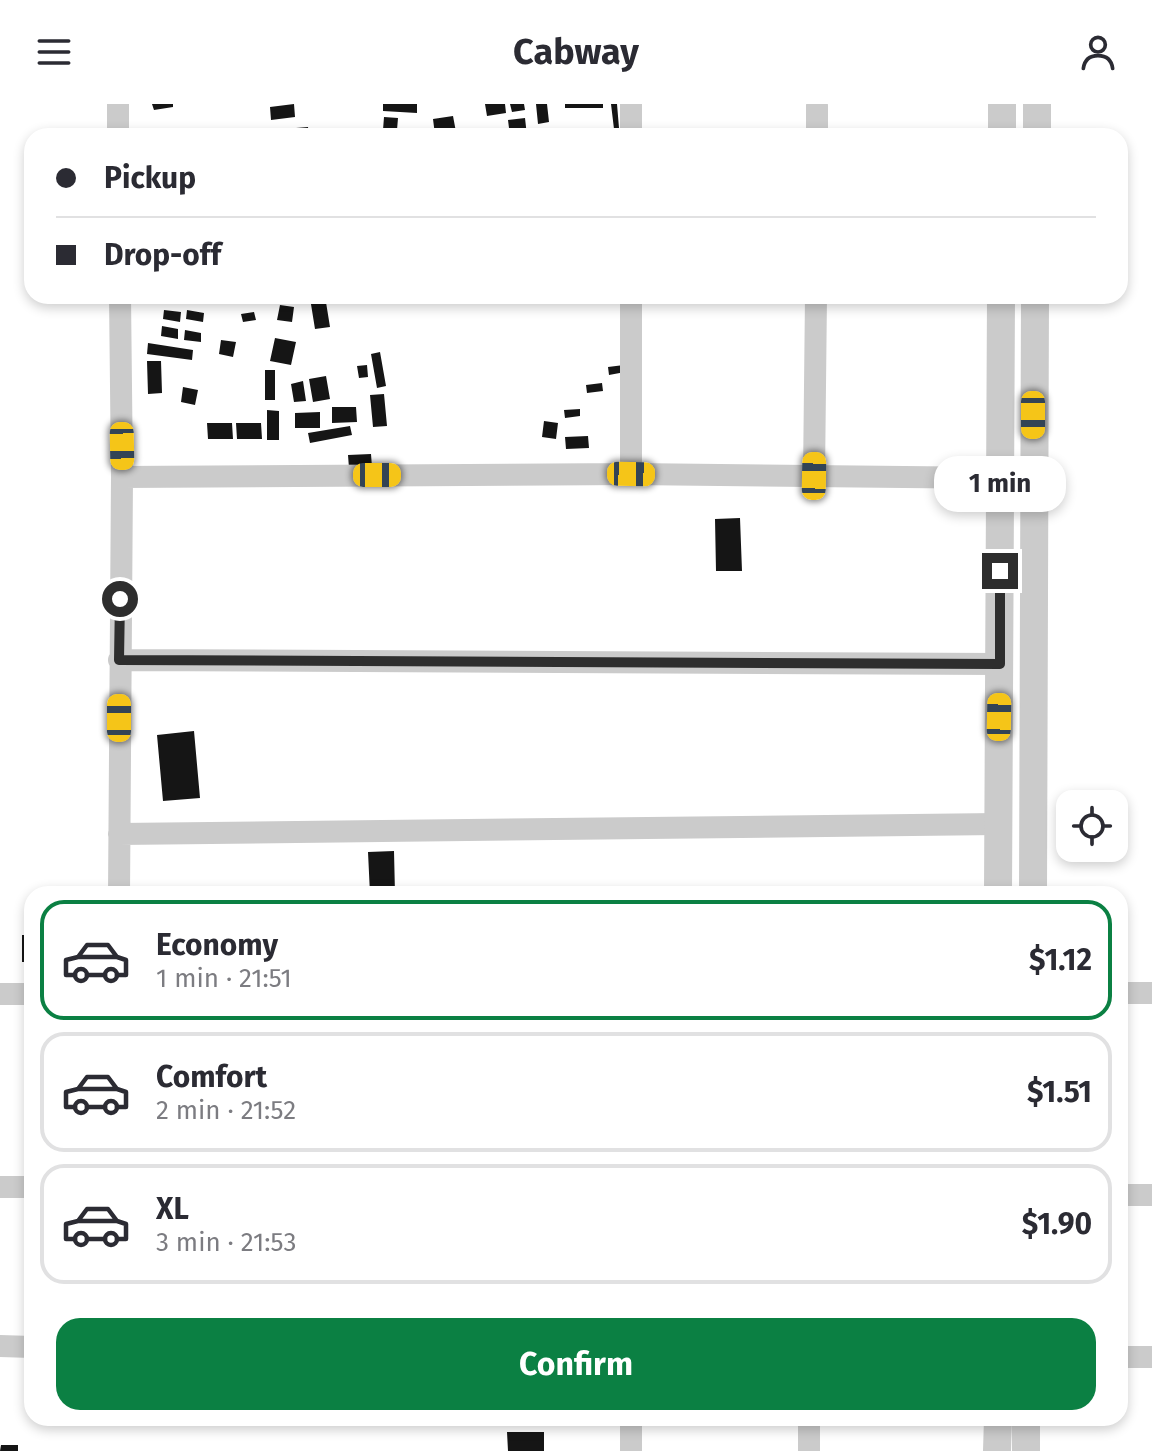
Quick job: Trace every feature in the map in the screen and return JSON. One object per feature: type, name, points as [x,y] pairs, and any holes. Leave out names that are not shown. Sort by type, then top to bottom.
[{"type":"street","points":[[118,104],[118,128]]},
{"type":"street","points":[[631,104],[631,128]]},
{"type":"street","points":[[1002,104],[1002,128]]},
{"type":"street","points":[[1037,104],[1037,128]]},
{"type":"street","points":[[817,106],[817,128]]},
{"type":"street","points":[[119,886],[120,304]]},
{"type":"street","points":[[631,304],[631,474]]},
{"type":"street","points":[[814,476],[816,304]]},
{"type":"street","points":[[998,886],[1001,304]]},
{"type":"street","points":[[1033,886],[1035,304]]},
{"type":"street","points":[[122,477],[631,474],[999,478],[1033,475]]},
{"type":"street","points":[[119,660],[1000,664]]},
{"type":"street","points":[[119,834],[998,824]]},
{"type":"street","points":[[1128,993],[1152,993]]},
{"type":"street","points":[[0,994],[24,994]]},
{"type":"street","points":[[0,1187],[24,1187]]},
{"type":"street","points":[[1128,1195],[1152,1195]]},
{"type":"street","points":[[0,1346],[24,1347]]},
{"type":"street","points":[[1128,1357],[1152,1357]]},
{"type":"street","points":[[631,1426],[631,1451]]},
{"type":"street","points":[[809,1426],[809,1451]]},
{"type":"street","points":[[997,1451],[998,1426]]},
{"type":"street","points":[[1026,1426],[1026,1451]]},
{"type":"building","points":[[152,104],[173,104],[173,107],[154,110]]},
{"type":"building","points":[[294,104],[295,117],[271,120],[270,107]]},
{"type":"building","points":[[383,104],[417,104],[417,113],[383,111]]},
{"type":"building","points":[[485,104],[505,104],[506,113],[487,116]]},
{"type":"building","points":[[510,104],[524,104],[525,110],[512,112]]},
{"type":"building","points":[[536,104],[547,104],[549,122],[538,124]]},
{"type":"building","points":[[565,104],[603,104],[603,108],[565,108]]},
{"type":"building","points":[[611,104],[617,104],[619,128],[614,128]]},
{"type":"building","points":[[453,116],[455,128],[434,128],[433,119]]},
{"type":"building","points":[[384,117],[398,118],[397,128],[383,128]]},
{"type":"building","points":[[525,118],[526,128],[509,128],[508,120]]},
{"type":"building","points":[[311,304],[326,304],[330,327],[315,329]]},
{"type":"building","points":[[280,305],[294,307],[292,322],[277,320]]},
{"type":"building","points":[[164,310],[181,312],[180,322],[163,319]]},
{"type":"building","points":[[187,310],[204,313],[203,322],[186,319]]},
{"type":"building","points":[[254,312],[256,320],[243,322],[241,314]]},
{"type":"building","points":[[162,326],[178,329],[178,339],[161,336]]},
{"type":"building","points":[[185,330],[201,333],[201,342],[184,340]]},
{"type":"building","points":[[275,338],[296,342],[291,365],[270,361]]},
{"type":"building","points":[[221,340],[236,342],[233,357],[219,354]]},
{"type":"building","points":[[148,343],[193,350],[192,360],[147,354]]},
{"type":"building","points":[[380,352],[386,386],[377,388],[371,354]]},
{"type":"building","points":[[147,361],[161,361],[162,393],[148,394]]},
{"type":"building","points":[[367,365],[368,377],[359,378],[357,366]]},
{"type":"building","points":[[624,365],[625,372],[609,375],[608,367]]},
{"type":"building","points":[[265,370],[275,370],[275,400],[265,400]]},
{"type":"building","points":[[326,376],[330,399],[313,402],[309,379]]},
{"type":"building","points":[[303,381],[306,401],[294,402],[291,384]]},
{"type":"building","points":[[602,383],[603,391],[587,393],[586,385]]},
{"type":"building","points":[[183,387],[198,390],[195,405],[181,402]]},
{"type":"building","points":[[384,394],[387,426],[373,427],[370,395]]},
{"type":"building","points":[[332,407],[356,407],[357,422],[332,423]]},
{"type":"building","points":[[580,409],[580,416],[565,418],[564,410]]},
{"type":"building","points":[[267,410],[279,411],[279,440],[267,440]]},
{"type":"building","points":[[320,412],[320,428],[295,428],[295,413]]},
{"type":"building","points":[[544,421],[558,423],[556,439],[542,437]]},
{"type":"building","points":[[207,423],[232,423],[233,439],[208,439]]},
{"type":"building","points":[[236,423],[261,423],[262,439],[237,439]]},
{"type":"building","points":[[350,426],[352,435],[310,443],[308,433]]},
{"type":"building","points":[[588,436],[589,448],[566,449],[565,437]]},
{"type":"building","points":[[371,454],[372,467],[349,468],[348,455]]},
{"type":"building","points":[[740,518],[742,571],[716,571],[715,519]]},
{"type":"building","points":[[194,731],[200,798],[163,801],[157,735]]},
{"type":"building","points":[[394,851],[395,886],[370,886],[368,852]]},
{"type":"building","points":[[22,935],[24,935],[24,962]]},
{"type":"building","points":[[507,1432],[544,1432],[544,1451],[508,1451]]},
{"type":"building","points":[[1,1445],[18,1445],[18,1451],[0,1451]]},
{"type":"route","points":[[120,599],[119,660],[1000,664],[1000,571]]}]
